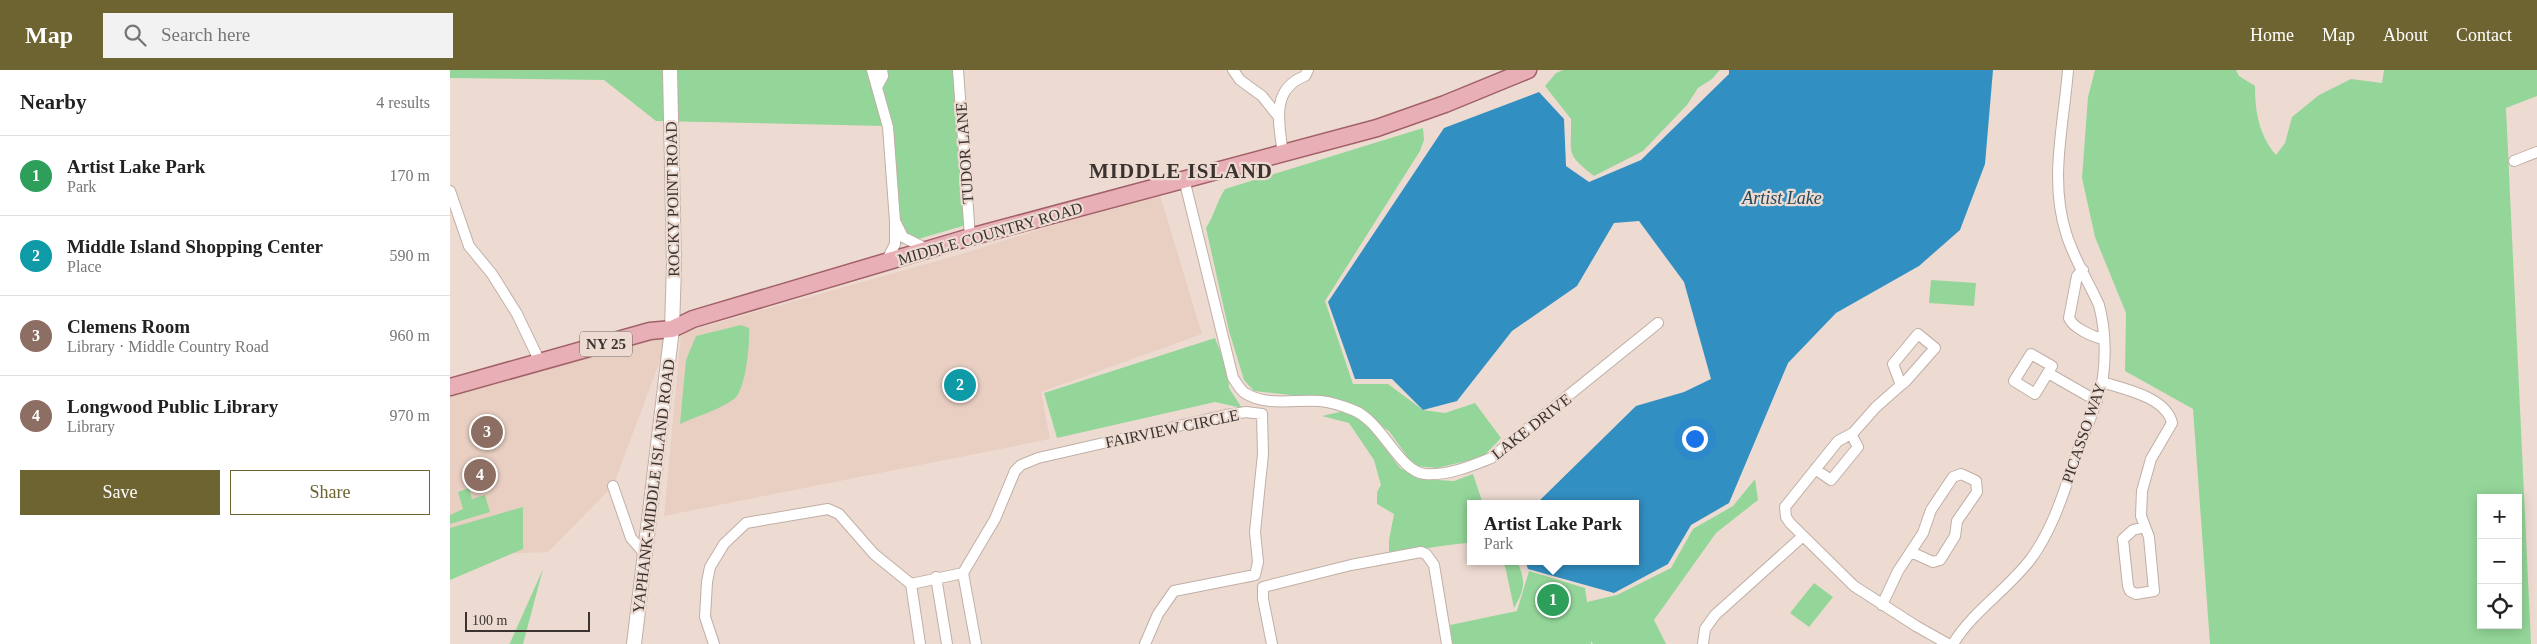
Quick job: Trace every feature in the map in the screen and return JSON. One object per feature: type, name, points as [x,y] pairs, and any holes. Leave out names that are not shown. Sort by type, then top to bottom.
[{"type":"main road","name":"ROCKY POINT ROAD","points":[[670,70],[674,265],[672,328]]},
{"type":"main road","name":"MIDDLE COUNTRY ROAD","points":[[450,387],[650,332],[672,328],[694,319],[970,237],[1377,128],[1445,104],[1528,70]]},
{"type":"main road","name":"YAPHANK-MIDDLE ISLAND ROAD","points":[[634,644],[672,328]]},
{"type":"street","points":[[872,70],[888,127],[895,221],[895,244],[886,262]]},
{"type":"street","points":[[877,87],[882,76],[882,70]]},
{"type":"street","name":"TUDOR LANE","points":[[958,70],[970,237]]},
{"type":"street","points":[[1233,70],[1240,80],[1262,96],[1278,116]]},
{"type":"street","points":[[1283,154],[1278,116],[1286,87],[1293,81],[1305,76],[1308,70]]},
{"type":"street","name":"PICASSO WAY","points":[[1953,644],[1960,632],[2016,577],[2042,540],[2062,496],[2102,382],[2104,339],[2099,305],[2066,234],[2058,190],[2068,70]]},
{"type":"street","name":"PICASSO WAY","points":[[2065,104],[2073,70]]},
{"type":"street","points":[[2514,161],[2537,152]]},
{"type":"street","name":"LAKE DRIVE","points":[[1184,179],[1234,378],[1244,393],[1256,398],[1277,401],[1322,401],[1342,405],[1363,414],[1392,446],[1406,465],[1424,474],[1459,470],[1491,458],[1658,323]]},
{"type":"street","points":[[450,191],[469,246],[492,274],[517,314],[540,362]]},
{"type":"street","points":[[895,221],[903,237],[928,250]]},
{"type":"street","points":[[2083,270],[2077,276],[2069,318],[2071,322],[2093,336],[2104,339]]},
{"type":"street","points":[[1901,385],[1893,364],[1918,334],[1935,348],[1901,385],[1872,410],[1852,434],[1838,441],[1785,507],[1784,512],[1790,523],[1854,586],[1948,644]]},
{"type":"street","points":[[2048,373],[2096,401]]},
{"type":"street","points":[[2102,382],[2151,400],[2171,416],[2170,430],[2151,459],[2143,481],[2140,502],[2149,537],[2154,591],[2136,594],[2130,591],[2128,586],[2124,539],[2133,530],[2145,527]]},
{"type":"street","name":"FAIRVIEW CIRCLE","points":[[963,573],[995,519],[1010,479],[1021,465],[1038,458],[1226,416],[1246,412],[1262,414],[1263,454],[1255,532],[1258,562],[1255,575],[1174,591],[1158,614],[1145,644]]},
{"type":"street","points":[[1815,469],[1831,480],[1858,447],[1852,434]]},
{"type":"street","points":[[1882,605],[1910,552],[1924,533],[1931,510],[1953,478],[1961,474],[1976,481],[1977,492],[1958,521],[1955,536],[1940,560],[1933,562],[1910,552]]},
{"type":"street","points":[[613,486],[631,538],[644,553]]},
{"type":"street","points":[[714,644],[705,617],[707,582],[710,567],[724,544],[746,523],[832,509],[839,514],[874,554],[911,584],[920,644]]},
{"type":"street","points":[[1703,644],[1705,629],[1715,615],[1803,536]]},
{"type":"street","points":[[1272,644],[1263,599],[1263,587],[1351,565],[1421,552],[1426,554],[1434,565],[1447,644]]},
{"type":"street","points":[[911,584],[936,577],[963,573],[976,644]]},
{"type":"street","points":[[936,577],[947,644]]},
{"type":"shaded area","points":[[1159,192],[1202,334],[1041,392],[1050,439],[664,516],[681,333],[965,253]]},
{"type":"shaded area","points":[[672,329],[613,486],[548,552],[450,556],[450,393]]},
{"type":"green space","points":[[450,70],[963,70],[973,223],[891,247],[884,126],[656,121],[604,80],[450,78]]},
{"type":"green space","points":[[1563,70],[1720,70],[1712,79],[1698,88],[1687,105],[1643,151],[1594,176],[1574,157],[1571,147],[1571,119],[1545,86],[1556,73]]},
{"type":"green space","points":[[2095,70],[2236,70],[2239,76],[2255,86],[2259,123],[2270,147],[2276,155],[2285,143],[2292,117],[2319,95],[2351,79],[2382,83],[2384,70],[2537,70],[2537,96],[2506,108],[2531,644],[2210,644],[2193,409],[2125,371],[2126,313],[2095,237],[2082,178],[2088,97]]},
{"type":"green space","points":[[1423,128],[1424,140],[1420,151],[1325,301],[1353,384],[1388,384],[1423,410],[1445,413],[1475,403],[1501,438],[1483,457],[1437,468],[1414,466],[1389,431],[1338,400],[1254,391],[1244,380],[1229,331],[1206,228],[1225,189]]},
{"type":"green space","points":[[1931,280],[1976,283],[1974,306],[1929,303]]},
{"type":"green space","points":[[741,325],[749,328],[749,344],[744,377],[738,394],[734,399],[722,406],[680,424],[686,360],[696,336]]},
{"type":"green space","points":[[1215,338],[1228,372],[1229,388],[1242,408],[1215,402],[1057,438],[1044,393]]},
{"type":"green space","points":[[1344,411],[1363,420],[1400,468],[1420,479],[1454,481],[1473,474],[1482,500],[1467,500],[1467,543],[1389,553],[1389,540],[1394,514],[1377,504],[1377,492],[1381,485],[1374,460],[1349,423],[1322,416]]},
{"type":"green space","points":[[1755,479],[1758,500],[1716,533],[1654,620],[1666,644],[1593,644],[1591,641],[1591,644],[1452,644],[1450,625],[1517,611],[1529,571],[1585,588],[1587,602],[1617,595],[1671,568],[1693,529],[1733,506]]},
{"type":"green space","points":[[469,488],[472,499],[485,495],[490,512],[450,524],[450,515],[463,509],[458,492]]},
{"type":"green space","points":[[523,507],[523,549],[450,580],[450,528]]},
{"type":"green space","points":[[1503,565],[1519,565],[1522,574],[1522,590],[1514,608]]},
{"type":"green space","points":[[543,569],[523,644],[509,644],[510,643]]},
{"type":"green space","points":[[1814,583],[1833,597],[1809,627],[1790,613]]},
{"type":"water","name":"Artist Lake","points":[[1729,70],[1993,70],[1985,164],[1960,230],[1919,266],[1836,313],[1788,363],[1729,503],[1691,525],[1668,564],[1614,593],[1528,569],[1526,565],[1639,565],[1639,500],[1540,500],[1636,406],[1684,392],[1711,379],[1684,282],[1639,221],[1614,223],[1577,286],[1512,331],[1457,401],[1423,410],[1392,379],[1355,379],[1328,302],[1444,128],[1539,92],[1564,119],[1566,166],[1589,182],[1641,160],[1729,74]]},
{"type":"place","name":"Middle Island Shopping Center","points":[[960,385]]},
{"type":"place","name":"Clemens Room","points":[[487,432]]},
{"type":"place","name":"Longwood Public Library","points":[[480,475]]},
{"type":"place","name":"Artist Lake Park","points":[[1553,600]]},
{"type":"district","name":"MIDDLE ISLAND","points":[[1181,171]]}]
